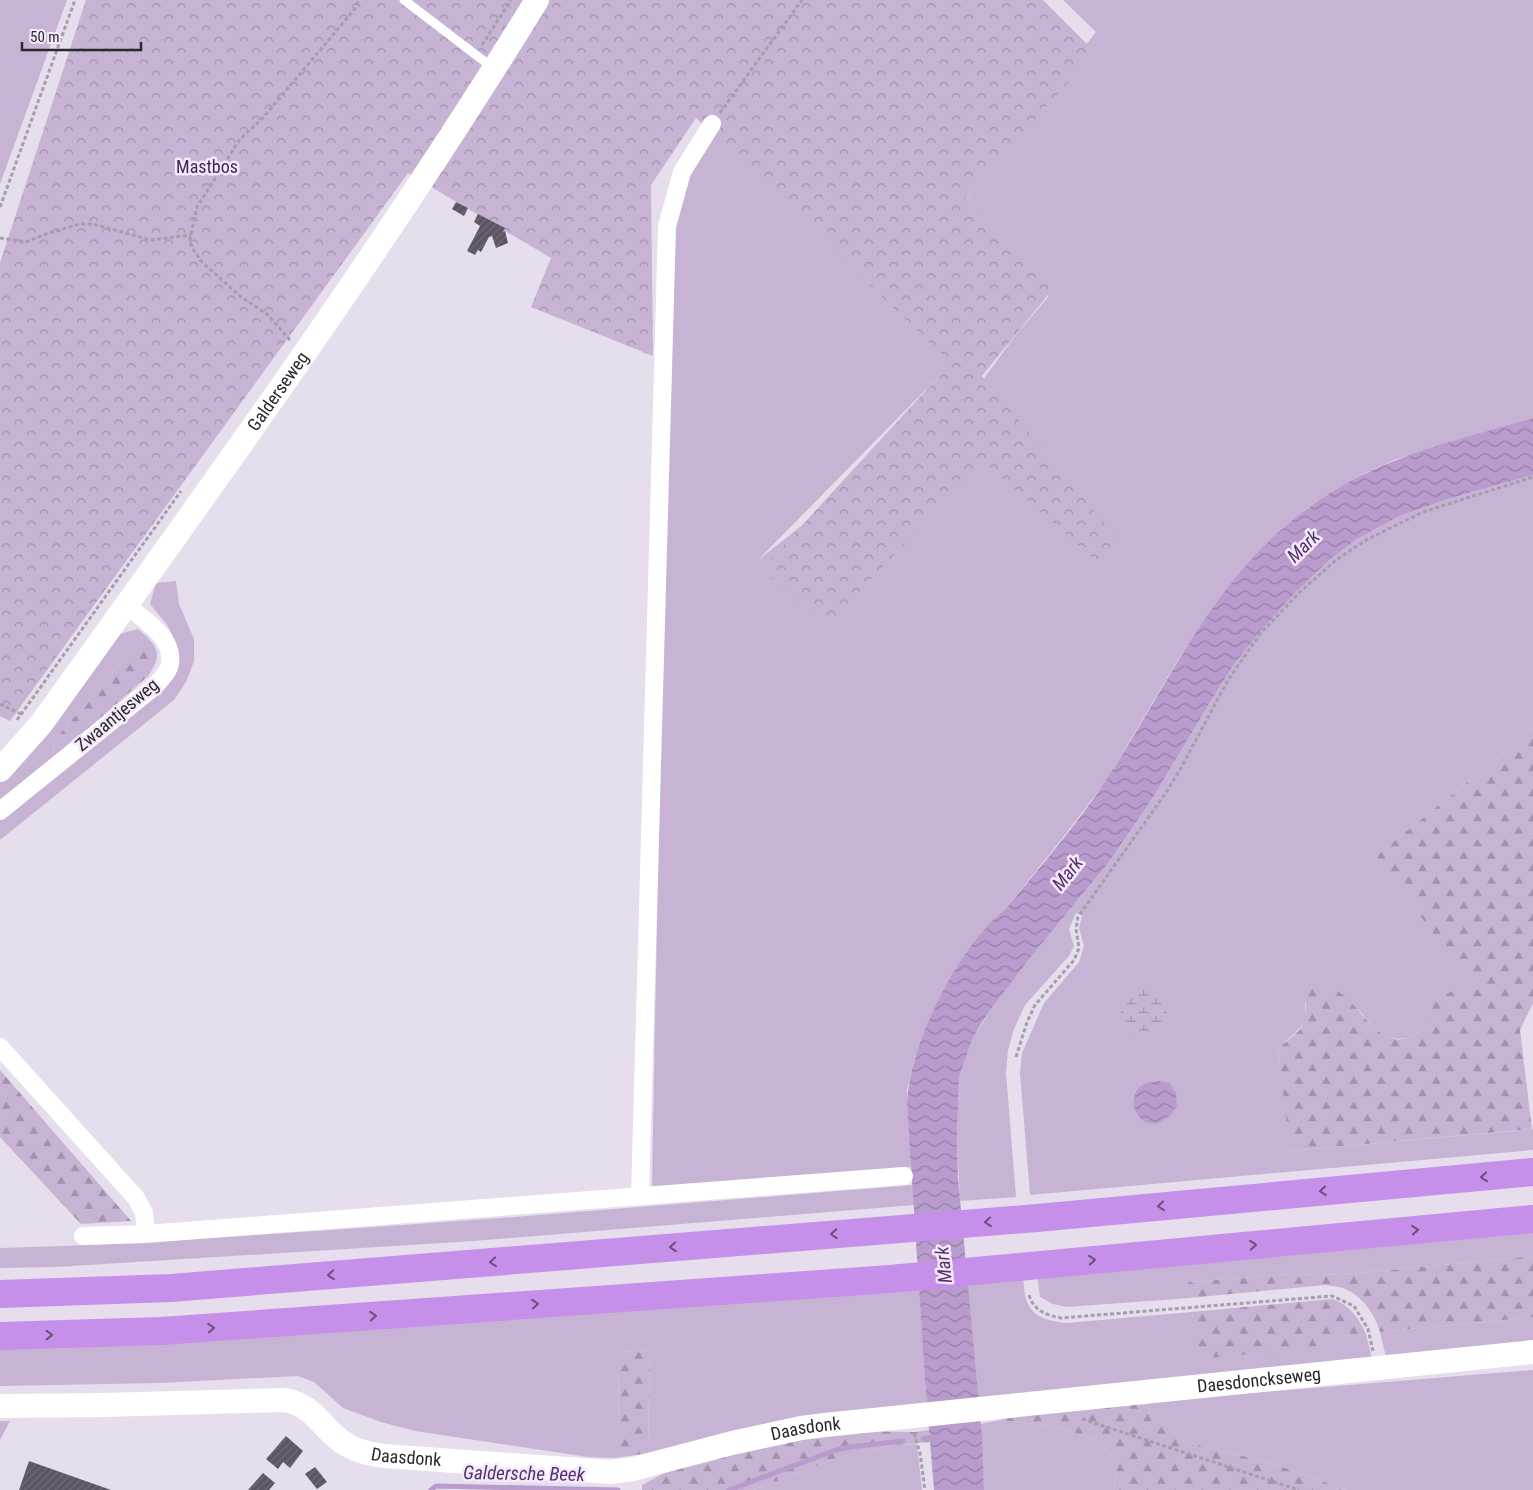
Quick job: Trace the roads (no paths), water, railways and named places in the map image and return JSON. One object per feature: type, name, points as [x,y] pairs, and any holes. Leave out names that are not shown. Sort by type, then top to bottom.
[{"type":"highway","points":[[0,1294],[170,1288],[1037,1218],[1533,1172]]},
{"type":"highway","points":[[0,1336],[161,1331],[890,1279],[1533,1219]]},
{"type":"street","name":"Galderseweg","points":[[0,770],[41,724],[375,250],[485,62],[538,0]]},
{"type":"street","points":[[640,1196],[667,226],[682,172],[712,124]]},
{"type":"street","name":"Zwaantjesweg","points":[[0,811],[155,686],[164,675],[170,663],[168,649],[162,636],[126,605]]},
{"type":"street","points":[[0,1047],[136,1198],[144,1213],[146,1234]]},
{"type":"street","points":[[83,1236],[146,1234],[904,1176]]},
{"type":"street","name":"Daesdonckseweg","points":[[986,1409],[1533,1352]]},
{"type":"street","name":"Daasdonk","points":[[0,1406],[285,1400],[298,1402],[309,1409],[329,1431],[347,1445],[365,1452],[384,1456],[610,1472],[633,1469],[681,1458],[699,1451],[801,1428],[986,1409]]},
{"type":"lane","points":[[404,0],[485,62]]},
{"type":"water","name":"Mark","points":[[1533,418],[1533,475],[1451,498],[1400,516],[1357,539],[1327,562],[1293,595],[1235,663],[1154,796],[1109,862],[1034,953],[994,1005],[972,1040],[959,1077],[958,1178],[982,1437],[984,1490],[934,1490],[907,1103],[909,1082],[915,1059],[944,989],[970,948],[1013,900],[1085,811],[1129,744],[1172,671],[1219,600],[1245,567],[1274,536],[1308,508],[1360,476],[1445,443]]},
{"type":"water","points":[[1158,1081],[1170,1083],[1176,1093],[1177,1106],[1170,1116],[1156,1124],[1145,1122],[1140,1118],[1135,1109],[1134,1099],[1135,1094],[1142,1085]]},
{"type":"waterway","name":"Galdersche Beek","points":[[923,1439],[935,1437]]},
{"type":"waterway","name":"Galdersche Beek","points":[[729,1490],[836,1450],[903,1441]]},
{"type":"waterway","name":"Galdersche Beek","points":[[431,1490],[436,1486],[618,1490]]},
{"type":"park label","name":"Mastbos","points":[[207,167]]}]
